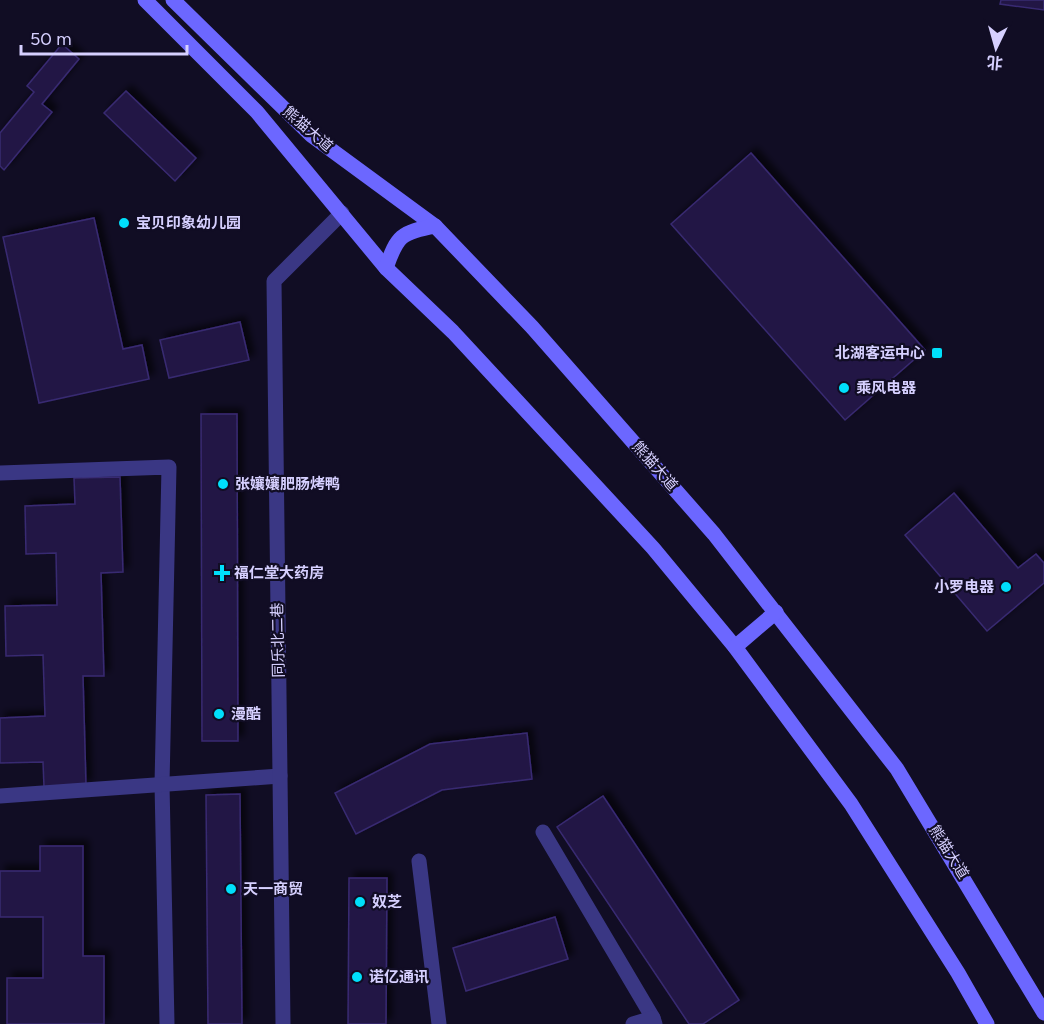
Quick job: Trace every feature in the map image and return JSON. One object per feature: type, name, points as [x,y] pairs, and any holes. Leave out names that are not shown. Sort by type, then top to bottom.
[{"type":"main road","name":"熊猫大道","points":[[145,0],[257,112],[386,268],[453,332],[653,548],[735,646],[851,804],[958,973],[987,1024]]},
{"type":"main road","name":"熊猫大道","points":[[173,0],[311,135],[435,226],[547,344],[714,534],[897,769],[1044,1012]]},
{"type":"main road","points":[[386,268],[395,242],[410,231],[435,226]]},
{"type":"main road","points":[[735,646],[776,612]]},
{"type":"street","name":"同乐北二巷","points":[[283,1024],[274,280],[342,213]]},
{"type":"street","points":[[0,473],[169,467],[162,784],[167,1024]]},
{"type":"street","points":[[0,796],[280,776]]},
{"type":"street","points":[[543,832],[654,1021],[633,1024]]},
{"type":"street","points":[[419,861],[439,1024]]},
{"type":"building","points":[[1001,0],[1044,0],[1044,10],[1000,4]]},
{"type":"building","points":[[62,44],[79,59],[42,104],[52,112],[4,170],[0,166],[0,133],[34,92],[27,86]]},
{"type":"building","points":[[126,91],[196,158],[175,181],[104,113]]},
{"type":"building","points":[[751,153],[925,350],[845,420],[671,224]]},
{"type":"building","points":[[94,218],[123,349],[142,345],[149,379],[39,403],[3,237]]},
{"type":"building","points":[[240,322],[249,360],[169,378],[160,340]]},
{"type":"building","points":[[201,414],[237,414],[238,741],[202,741]]},
{"type":"building","points":[[120,477],[123,572],[101,573],[104,676],[83,676],[86,785],[44,787],[43,762],[0,763],[0,718],[45,716],[43,655],[6,656],[5,606],[57,605],[56,553],[26,554],[25,506],[75,504],[74,478]]},
{"type":"building","points":[[954,493],[1018,568],[1036,554],[1044,563],[1044,583],[987,631],[905,535]]},
{"type":"building","points":[[527,733],[532,779],[442,790],[356,834],[335,793],[430,744]]},
{"type":"building","points":[[240,794],[242,1024],[208,1024],[206,795]]},
{"type":"building","points":[[603,796],[739,1000],[703,1024],[689,1024],[557,827]]},
{"type":"building","points":[[40,846],[83,846],[83,956],[104,956],[104,1024],[7,1024],[7,978],[43,978],[43,917],[0,917],[0,871],[40,871]]},
{"type":"building","points":[[349,878],[387,878],[386,1024],[348,1024]]},
{"type":"building","points":[[555,917],[568,959],[466,991],[453,948]]},
{"type":"place","name":"宝贝印象幼儿园","points":[[124,223]]},
{"type":"place","name":"北湖客运中心","points":[[937,353]]},
{"type":"place","name":"乘风电器","points":[[844,388]]},
{"type":"place","name":"张孃孃肥肠烤鸭","points":[[223,484]]},
{"type":"place","name":"福仁堂大药房","points":[[222,573]]},
{"type":"place","name":"小罗电器","points":[[1006,587]]},
{"type":"place","name":"漫酷","points":[[219,714]]},
{"type":"place","name":"天一商贸","points":[[231,889]]},
{"type":"place","name":"奴芝","points":[[360,902]]},
{"type":"place","name":"诺亿通讯","points":[[357,977]]}]
